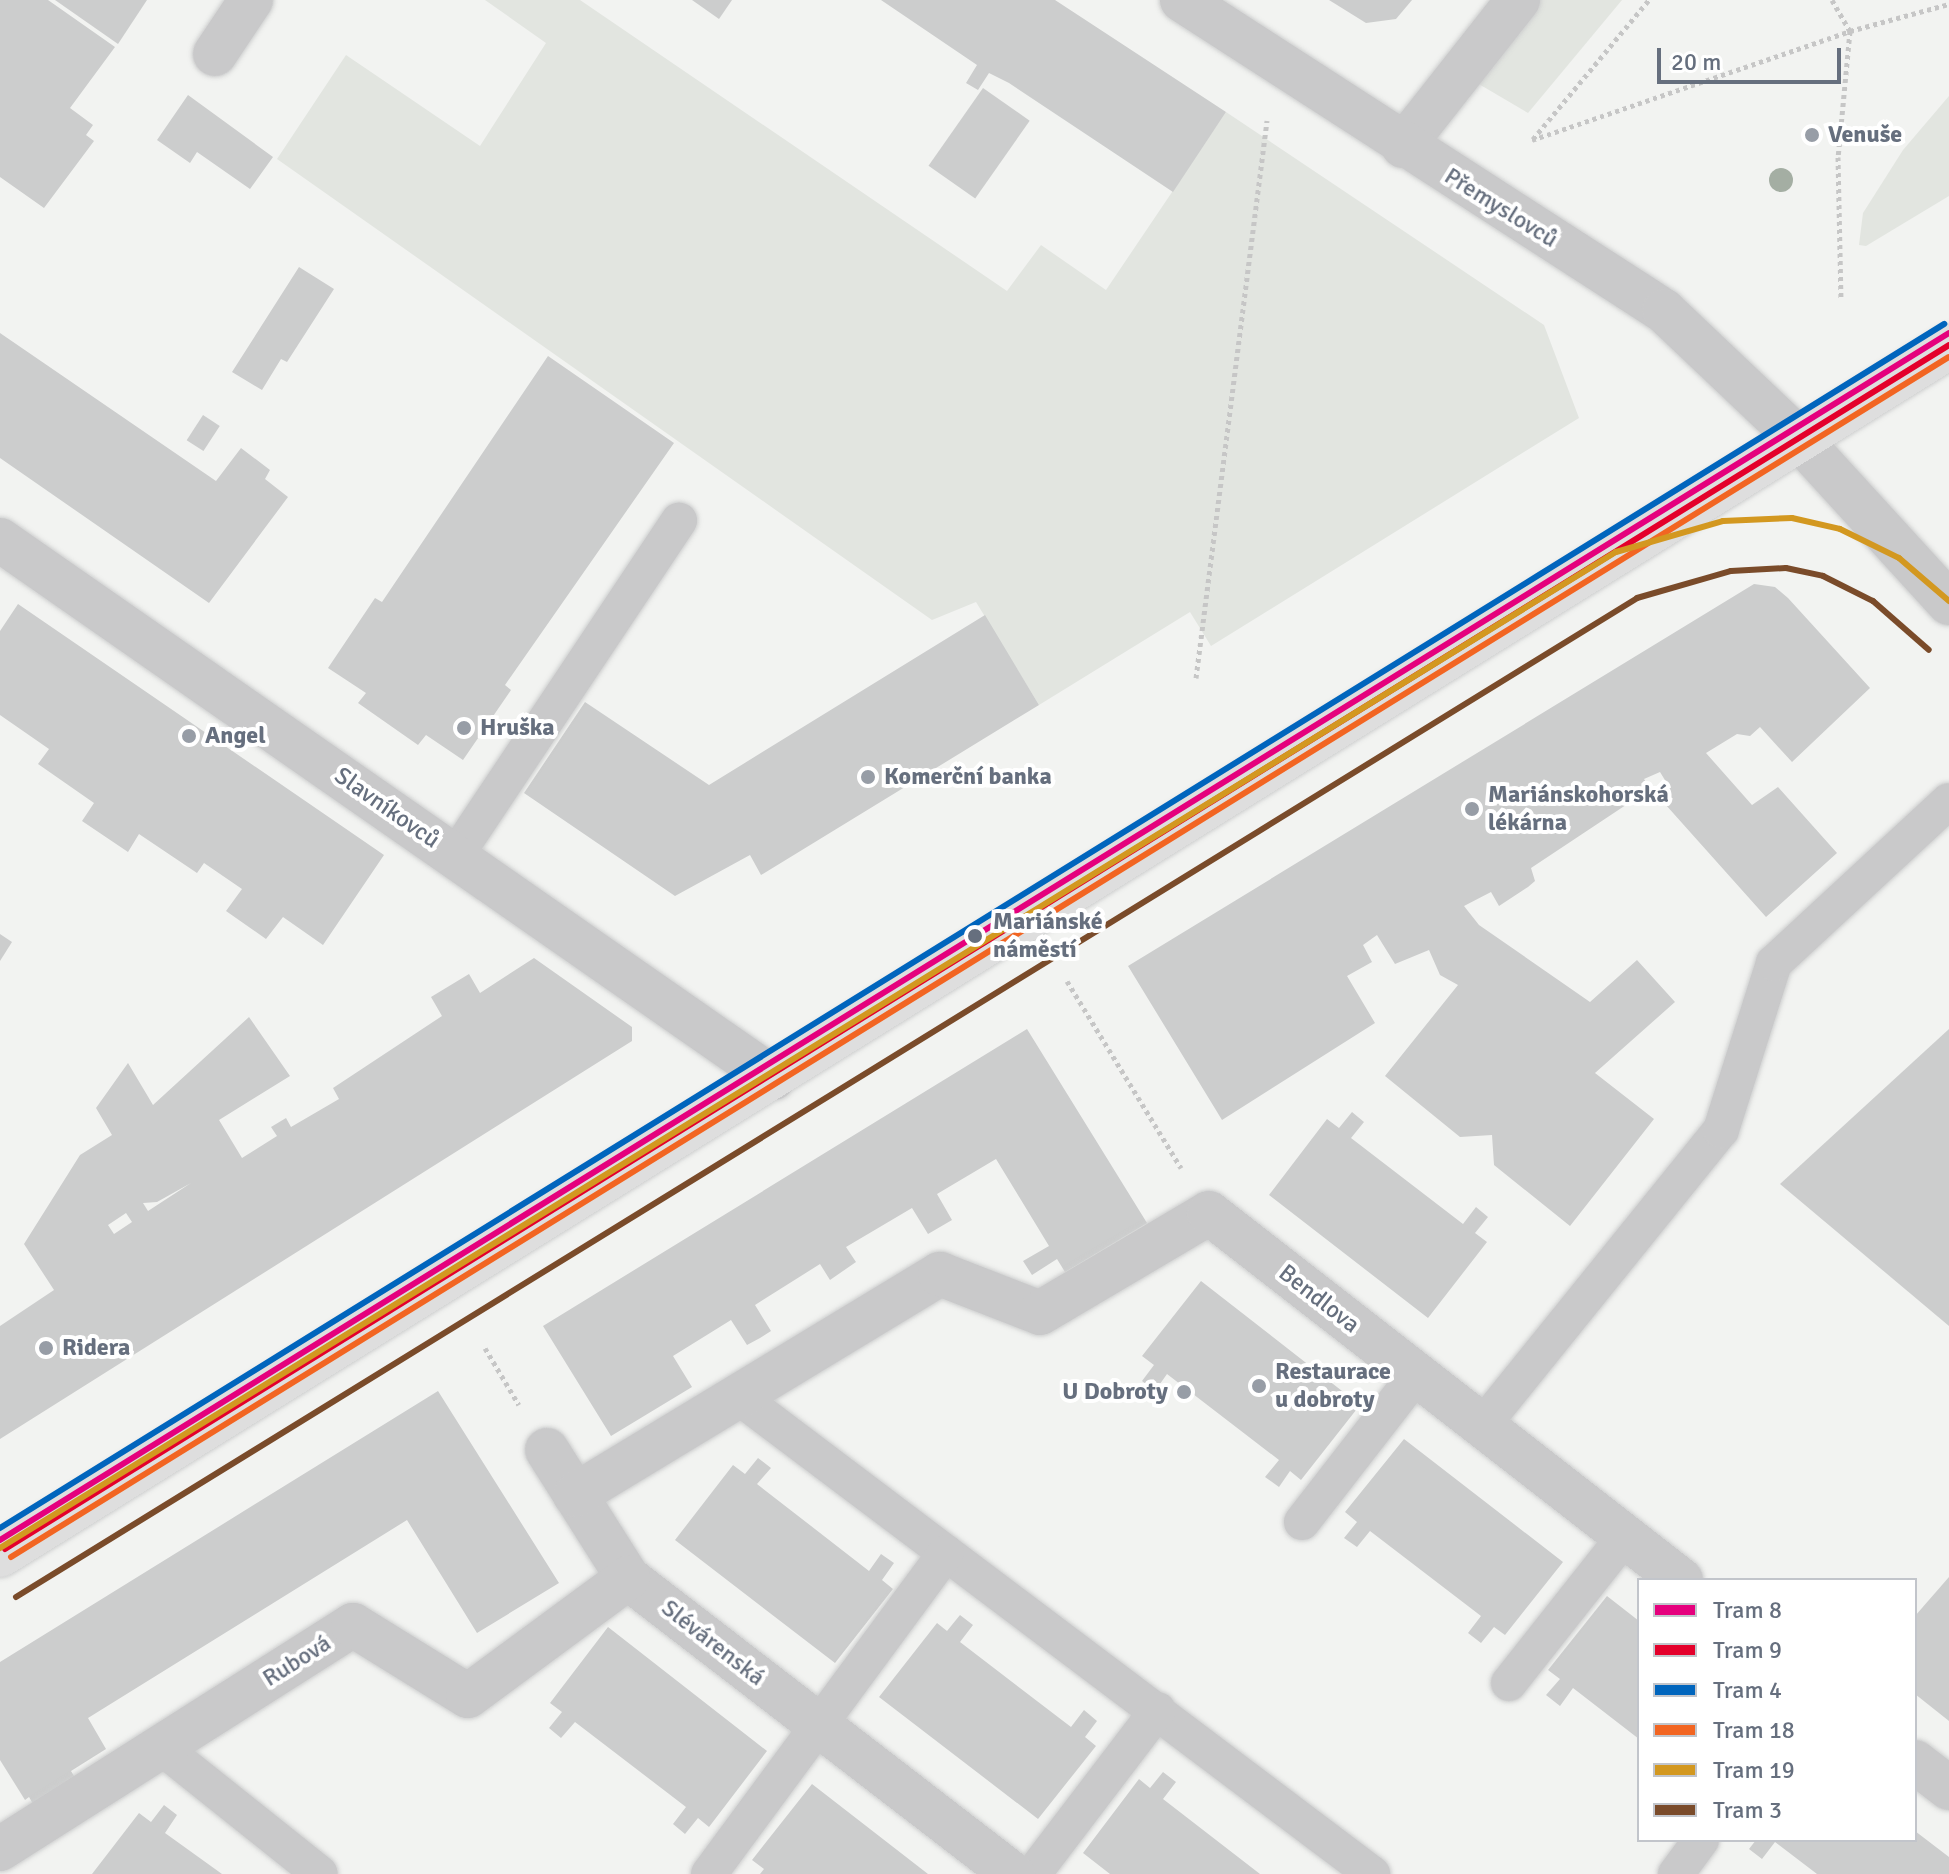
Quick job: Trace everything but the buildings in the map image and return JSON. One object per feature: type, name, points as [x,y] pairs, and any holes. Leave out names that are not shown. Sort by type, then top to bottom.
[{"type":"main road","points":[[0,1555],[1949,347]]},
{"type":"street","points":[[215,54],[251,0]]},
{"type":"street","name":"Přemyslovců","points":[[1182,0],[1403,146],[1664,311],[1800,440],[1949,603]]},
{"type":"street","points":[[1403,146],[1518,0]]},
{"type":"street","name":"Slavníkovců","points":[[0,540],[773,1078]]},
{"type":"street","points":[[575,1495],[940,1274],[1040,1313],[1209,1213]]},
{"type":"street","name":"Bendlova","points":[[1209,1213],[1678,1578]]},
{"type":"street","name":"Slévárenská","points":[[547,1450],[628,1578],[1013,1874]]},
{"type":"street","name":"Rubová","points":[[0,1849],[353,1625],[468,1696],[628,1578]]},
{"type":"street","points":[[1917,1764],[1949,1788]]},
{"type":"street","points":[[0,1859],[9,1874]]},
{"type":"lane","points":[[456,855],[679,521]]},
{"type":"lane","points":[[1482,1426],[1721,1130],[1774,963],[1949,801]]},
{"type":"lane","points":[[1302,1522],[1417,1374]]},
{"type":"lane","points":[[739,1397],[1158,1710],[1360,1870]]},
{"type":"lane","points":[[1509,1683],[1625,1536]]},
{"type":"lane","points":[[709,1874],[946,1553]]},
{"type":"lane","points":[[1033,1874],[1158,1710]]},
{"type":"lane","points":[[161,1747],[320,1874]]},
{"type":"lane","points":[[1676,1874],[1700,1842]]},
{"type":"path","points":[[1649,0],[1532,140],[1850,31],[1949,4]]},
{"type":"path","points":[[1832,0],[1850,31],[1838,157],[1841,298]]},
{"type":"path","points":[[1196,678],[1267,116]]},
{"type":"path","points":[[1067,981],[1209,1213]]},
{"type":"path","points":[[485,1348],[547,1450]]},
{"type":"shaded area","points":[[485,0],[580,0],[1007,291],[1041,245],[1106,290],[1226,112],[1544,325],[1579,418],[1211,646],[1190,612],[1039,705],[976,602],[932,620],[277,159],[346,55],[480,146],[546,43]]},
{"type":"shaded area","points":[[1537,0],[1622,0],[1528,113],[1472,80]]},
{"type":"shaded area","points":[[1949,96],[1949,196],[1866,246],[1859,245],[1863,213],[1903,150]]},
{"type":"tram line","name":"4","points":[[0,1528],[1944,324]]},
{"type":"tram line","name":"8","points":[[0,1540],[1949,333]]},
{"type":"tram line","name":"9","points":[[5,1549],[1949,345]]},
{"type":"tram line","name":"18","points":[[11,1557],[1949,357]]},
{"type":"tram line","name":"19","points":[[0,1548],[1616,552],[1723,521],[1792,518],[1840,529],[1899,558],[1949,601]]},
{"type":"tram line","name":"3","points":[[16,1597],[1637,598],[1731,571],[1786,568],[1823,576],[1873,601],[1929,650]]},
{"type":"place","name":"Venuše","points":[[1812,135]]},
{"type":"place","name":"Hruška","points":[[464,728]]},
{"type":"place","name":"Angel","points":[[189,736]]},
{"type":"place","name":"Komerční banka","points":[[868,777]]},
{"type":"place","name":"Mariánskohorská lékárna","points":[[1472,809]]},
{"type":"place","name":"Mariánské náměstí","points":[[975,936]]},
{"type":"place","name":"Ridera","points":[[46,1348]]},
{"type":"place","name":"Restaurace u dobroty","points":[[1259,1386]]},
{"type":"place","name":"U Dobroty","points":[[1184,1392]]}]
